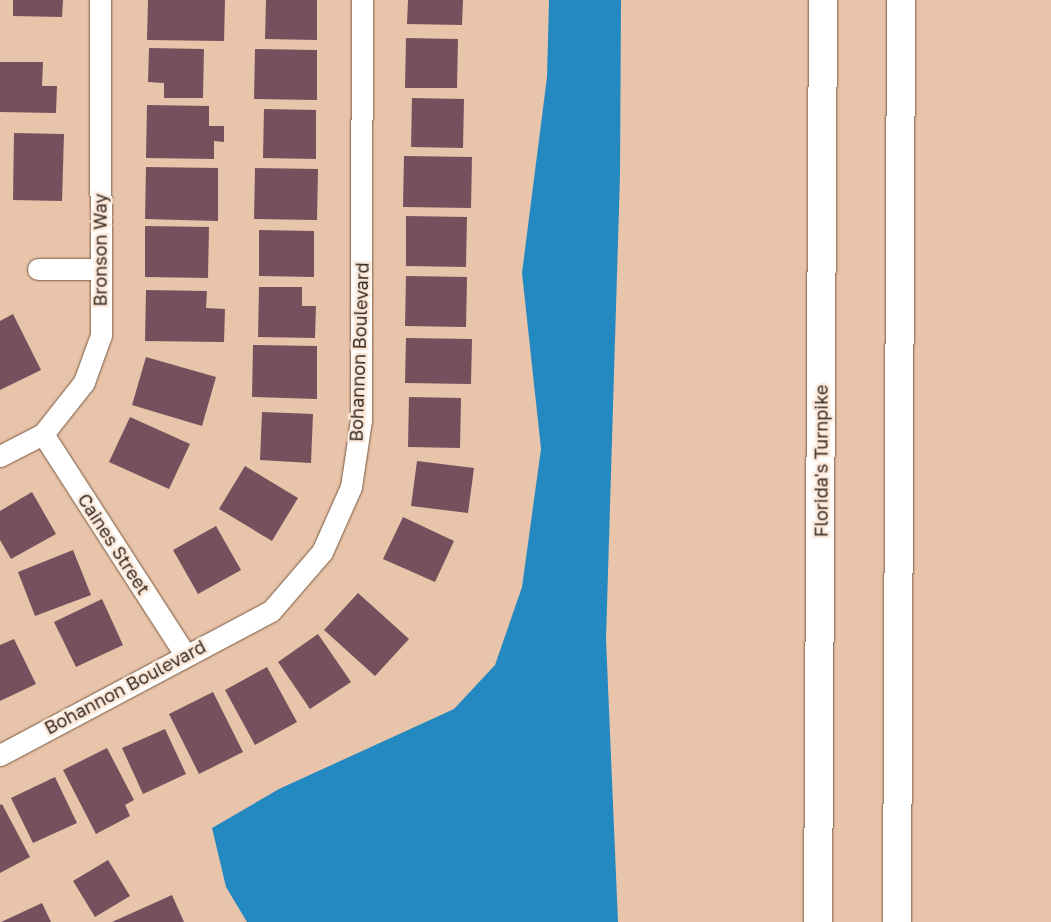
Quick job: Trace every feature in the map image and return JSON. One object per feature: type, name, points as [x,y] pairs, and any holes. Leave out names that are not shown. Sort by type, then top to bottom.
[{"type":"highway","name":"Florida's Turnpike","points":[[818,922],[823,0]]},
{"type":"highway","points":[[897,922],[902,0]]},
{"type":"street","name":"Bronson Way","points":[[0,456],[43,434],[87,374],[101,335],[100,0]]},
{"type":"street","name":"Bohannon Boulevard","points":[[0,755],[185,654],[271,610],[322,552],[350,487],[361,420],[362,0]]},
{"type":"street","points":[[38,269],[100,269]]},
{"type":"street","name":"Caines Street","points":[[43,434],[185,654]]},
{"type":"water","points":[[549,0],[621,0],[620,175],[606,639],[618,922],[247,922],[226,887],[212,828],[279,789],[454,709],[495,665],[522,587],[541,449],[522,273],[547,77]]},
{"type":"building","points":[[13,0],[63,0],[62,17],[13,16]]},
{"type":"building","points":[[148,0],[225,0],[224,41],[147,40]]},
{"type":"building","points":[[266,0],[317,0],[317,40],[265,39]]},
{"type":"building","points":[[408,0],[463,0],[462,25],[407,24]]},
{"type":"building","points":[[406,38],[458,39],[457,88],[405,88]]},
{"type":"building","points":[[149,48],[204,49],[203,98],[164,98],[164,83],[148,82]]},
{"type":"building","points":[[255,49],[317,50],[317,100],[254,99]]},
{"type":"building","points":[[0,62],[43,62],[42,86],[57,86],[56,113],[0,112]]},
{"type":"building","points":[[412,98],[464,99],[463,148],[411,147]]},
{"type":"building","points":[[147,105],[209,106],[209,126],[224,126],[224,142],[214,141],[214,159],[146,158]]},
{"type":"building","points":[[264,109],[316,110],[316,159],[263,158]]},
{"type":"building","points":[[14,133],[64,134],[62,201],[13,200]]},
{"type":"building","points":[[404,156],[472,157],[471,208],[403,207]]},
{"type":"building","points":[[146,167],[218,168],[218,221],[145,219]]},
{"type":"building","points":[[255,168],[318,169],[317,220],[254,219]]},
{"type":"building","points":[[406,216],[467,217],[466,267],[406,266]]},
{"type":"building","points":[[145,226],[209,227],[208,278],[145,277]]},
{"type":"building","points":[[259,230],[314,231],[314,277],[259,276]]},
{"type":"building","points":[[406,276],[467,277],[466,327],[405,326]]},
{"type":"building","points":[[259,287],[302,287],[302,306],[316,306],[315,338],[258,337]]},
{"type":"building","points":[[146,290],[207,291],[206,308],[225,309],[224,342],[145,341]]},
{"type":"building","points":[[13,314],[41,370],[0,390],[0,321]]},
{"type":"building","points":[[406,338],[472,339],[471,384],[405,383]]},
{"type":"building","points":[[253,345],[317,346],[317,399],[252,397]]},
{"type":"building","points":[[146,357],[216,377],[202,426],[132,405]]},
{"type":"building","points":[[409,397],[461,398],[460,448],[408,447]]},
{"type":"building","points":[[262,412],[313,414],[311,463],[260,460]]},
{"type":"building","points":[[130,417],[190,444],[169,489],[109,462]]},
{"type":"building","points":[[417,461],[474,468],[468,513],[411,506]]},
{"type":"building","points":[[245,466],[298,498],[272,541],[219,509]]},
{"type":"building","points":[[32,492],[56,534],[11,559],[0,540],[0,511]]},
{"type":"building","points":[[403,517],[454,541],[435,582],[383,559]]},
{"type":"building","points":[[216,526],[241,570],[198,594],[173,550]]},
{"type":"building","points":[[73,550],[91,595],[35,616],[18,572]]},
{"type":"building","points":[[358,593],[409,639],[375,676],[324,630]]},
{"type":"building","points":[[102,599],[123,645],[76,667],[54,622]]},
{"type":"building","points":[[318,634],[351,682],[310,709],[278,662]]},
{"type":"building","points":[[14,639],[36,684],[0,701],[0,645]]},
{"type":"building","points":[[267,667],[297,722],[255,745],[225,690]]},
{"type":"building","points":[[213,692],[243,752],[199,774],[169,714]]},
{"type":"building","points":[[165,729],[186,774],[143,794],[122,748]]},
{"type":"building","points":[[107,748],[134,800],[125,805],[130,816],[96,834],[63,770]]},
{"type":"building","points":[[55,777],[77,823],[33,843],[11,798]]},
{"type":"building","points":[[2,804],[30,857],[0,873],[0,805]]},
{"type":"building","points":[[108,860],[130,896],[95,917],[73,881]]},
{"type":"building","points":[[172,895],[184,922],[112,922]]},
{"type":"building","points":[[42,903],[51,922],[1,922]]}]
